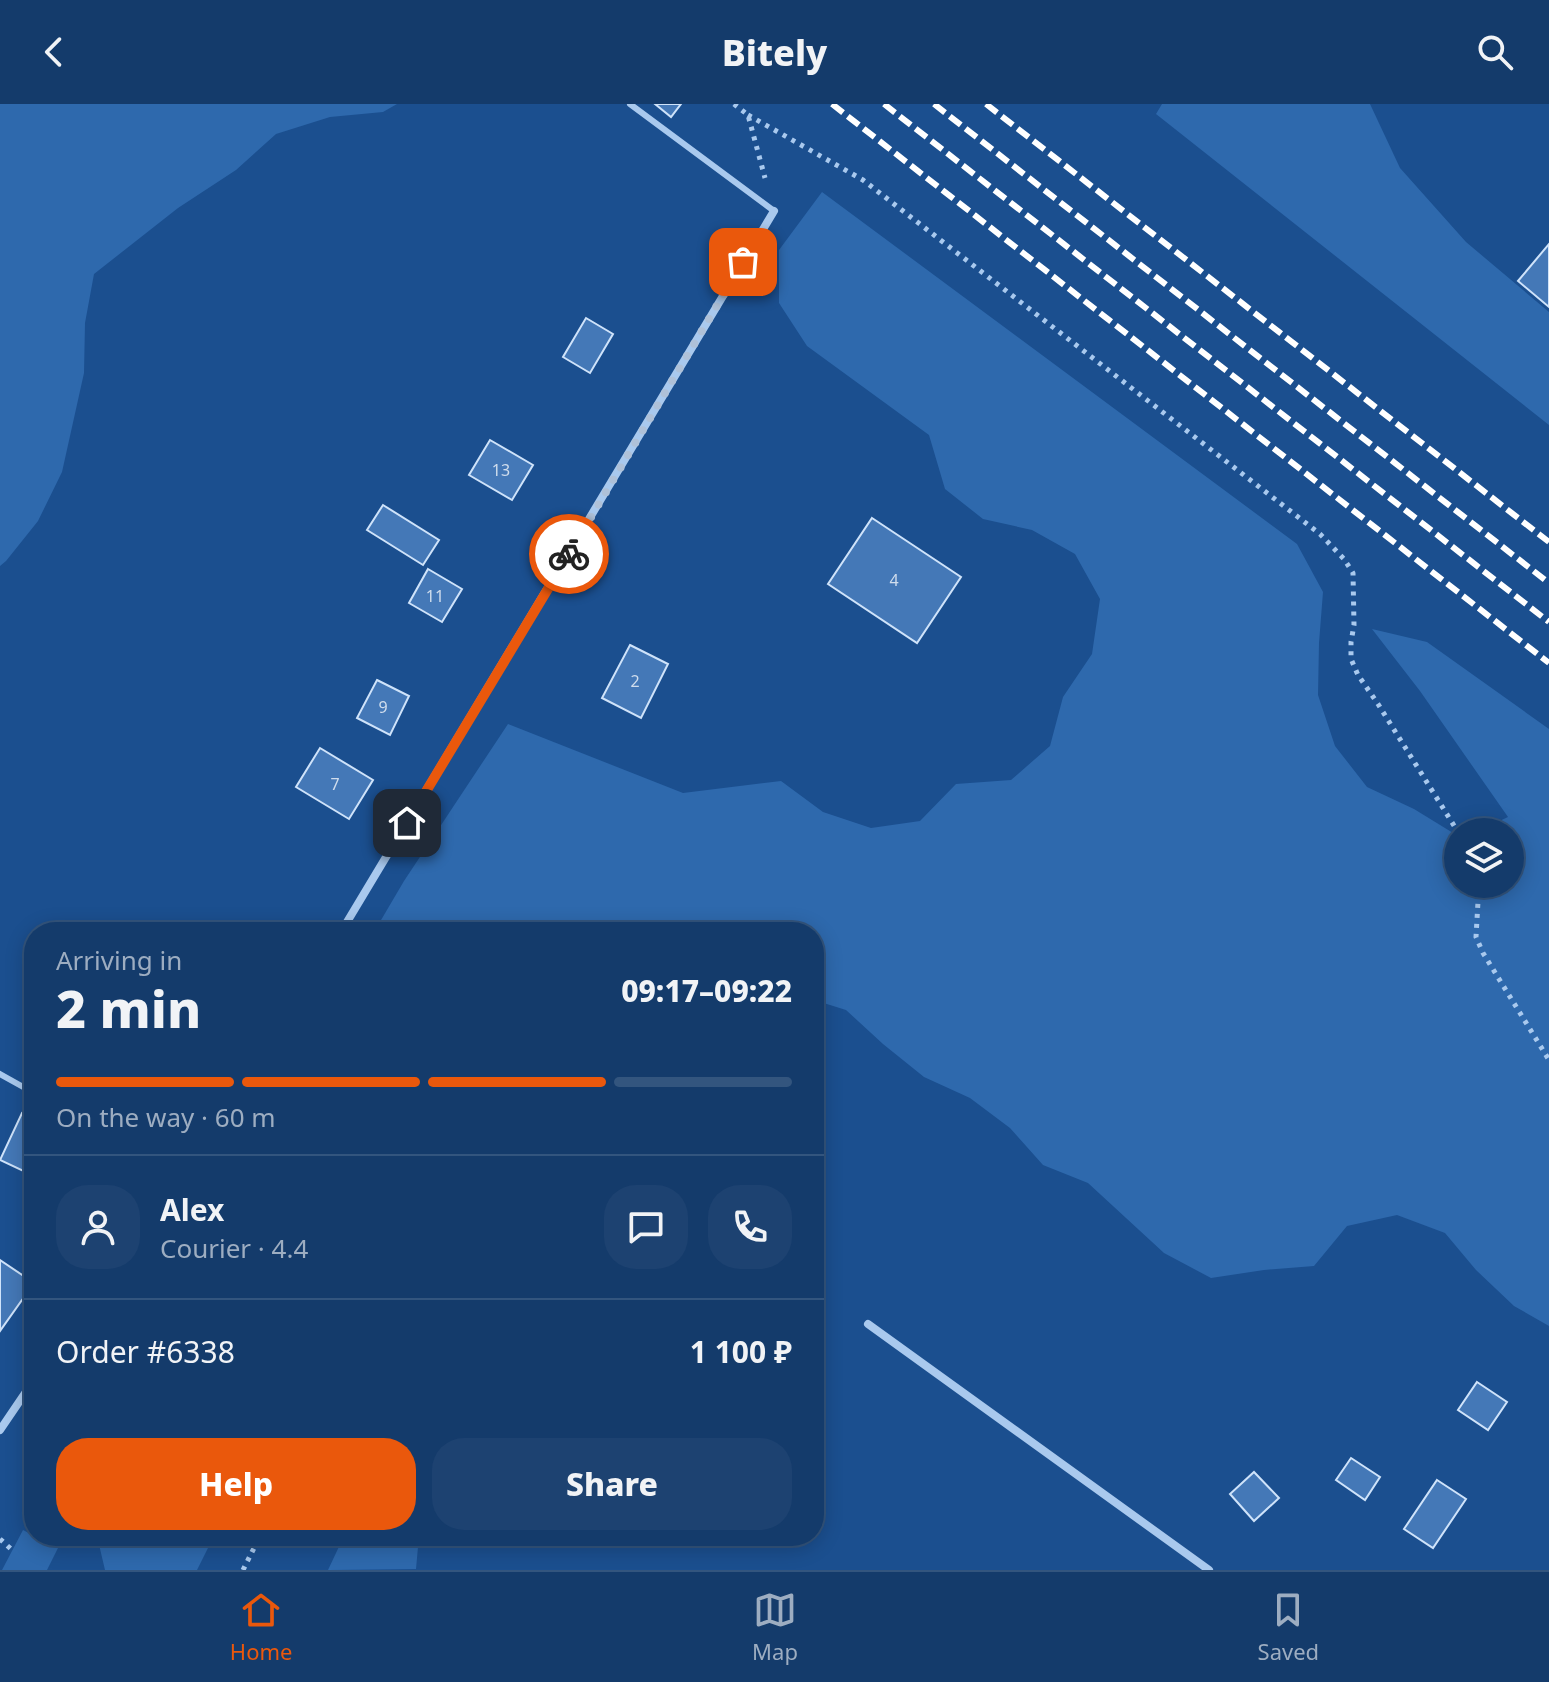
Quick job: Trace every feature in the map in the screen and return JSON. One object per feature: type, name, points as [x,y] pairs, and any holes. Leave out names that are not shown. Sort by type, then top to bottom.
[{"type":"street","points":[[347,922],[774,211]]},
{"type":"street","points":[[868,1324],[1209,1570]]},
{"type":"street","points":[[0,1430],[24,1395]]},
{"type":"lane","points":[[630,104],[774,211]]},
{"type":"lane","points":[[0,1074],[24,1087]]},
{"type":"path","points":[[734,104],[863,180],[1320,534],[1353,573],[1351,659],[1358,675],[1449,818]]},
{"type":"path","points":[[748,115],[774,211]]},
{"type":"path","points":[[1478,898],[1476,937],[1549,1060]]},
{"type":"path","points":[[0,1539],[12,1550]]},
{"type":"path","points":[[243,1570],[255,1546]]},
{"type":"shaded area","points":[[0,104],[397,104],[383,112],[330,117],[276,134],[236,170],[178,208],[94,274],[85,323],[84,373],[62,472],[38,521],[0,566]]},
{"type":"shaded area","points":[[1162,104],[1370,104],[1400,168],[1466,242],[1549,312],[1549,425],[1156,114]]},
{"type":"shaded area","points":[[822,192],[1297,544],[1323,592],[1318,695],[1335,746],[1367,787],[1444,827],[1444,898],[1524,898],[1524,818],[1506,818],[1420,691],[1372,629],[1427,642],[1549,729],[1549,1326],[1514,1306],[1476,1270],[1445,1233],[1397,1215],[1347,1226],[1314,1266],[1211,1278],[1164,1253],[1088,1183],[1043,1165],[1010,1128],[970,1098],[924,1077],[846,1010],[824,1003],[824,922],[380,922],[508,724],[683,793],[781,781],[823,812],[871,828],[920,821],[956,784],[1011,780],[1050,746],[1063,697],[1092,654],[1100,599],[1075,554],[1032,530],[983,519],[945,489],[929,435],[807,346],[779,303],[779,250]]},
{"type":"shaded area","points":[[23,1530],[24,1546],[58,1548],[47,1570],[2,1570]]},
{"type":"shaded area","points":[[99,1546],[209,1546],[197,1570],[105,1570]]},
{"type":"shaded area","points":[[339,1546],[418,1546],[416,1569],[328,1570]]},
{"type":"building","points":[[655,104],[681,104],[671,117]]},
{"type":"building","points":[[1549,244],[1549,307],[1518,281]]},
{"type":"building","points":[[586,318],[613,334],[590,373],[563,357]]},
{"type":"building","points":[[490,440],[533,465],[512,500],[469,475]]},
{"type":"building","points":[[383,505],[439,540],[423,565],[367,530]]},
{"type":"building","points":[[872,518],[961,577],[917,643],[828,584]]},
{"type":"building","points":[[428,569],[462,589],[442,622],[409,603]]},
{"type":"building","points":[[630,645],[668,664],[641,718],[602,698]]},
{"type":"building","points":[[377,680],[409,696],[390,735],[357,718]]},
{"type":"building","points":[[320,748],[373,780],[349,819],[296,787]]},
{"type":"building","points":[[22,1113],[24,1171],[0,1160]]},
{"type":"building","points":[[0,1260],[24,1276],[24,1297],[0,1331]]},
{"type":"building","points":[[1477,1382],[1507,1402],[1488,1430],[1458,1410]]},
{"type":"building","points":[[1351,1458],[1380,1477],[1365,1500],[1336,1480]]},
{"type":"building","points":[[1254,1472],[1279,1498],[1254,1521],[1230,1494]]},
{"type":"building","points":[[1437,1480],[1466,1499],[1433,1548],[1404,1529]]},
{"type":"railway","points":[[832,104],[1549,663]]},
{"type":"railway","points":[[884,104],[1549,622]]},
{"type":"railway","points":[[934,104],[1549,583]]},
{"type":"railway","points":[[986,104],[1549,542]]},
{"type":"way so far","points":[[569,554],[743,262]]},
{"type":"route","points":[[407,823],[569,554]]}]
